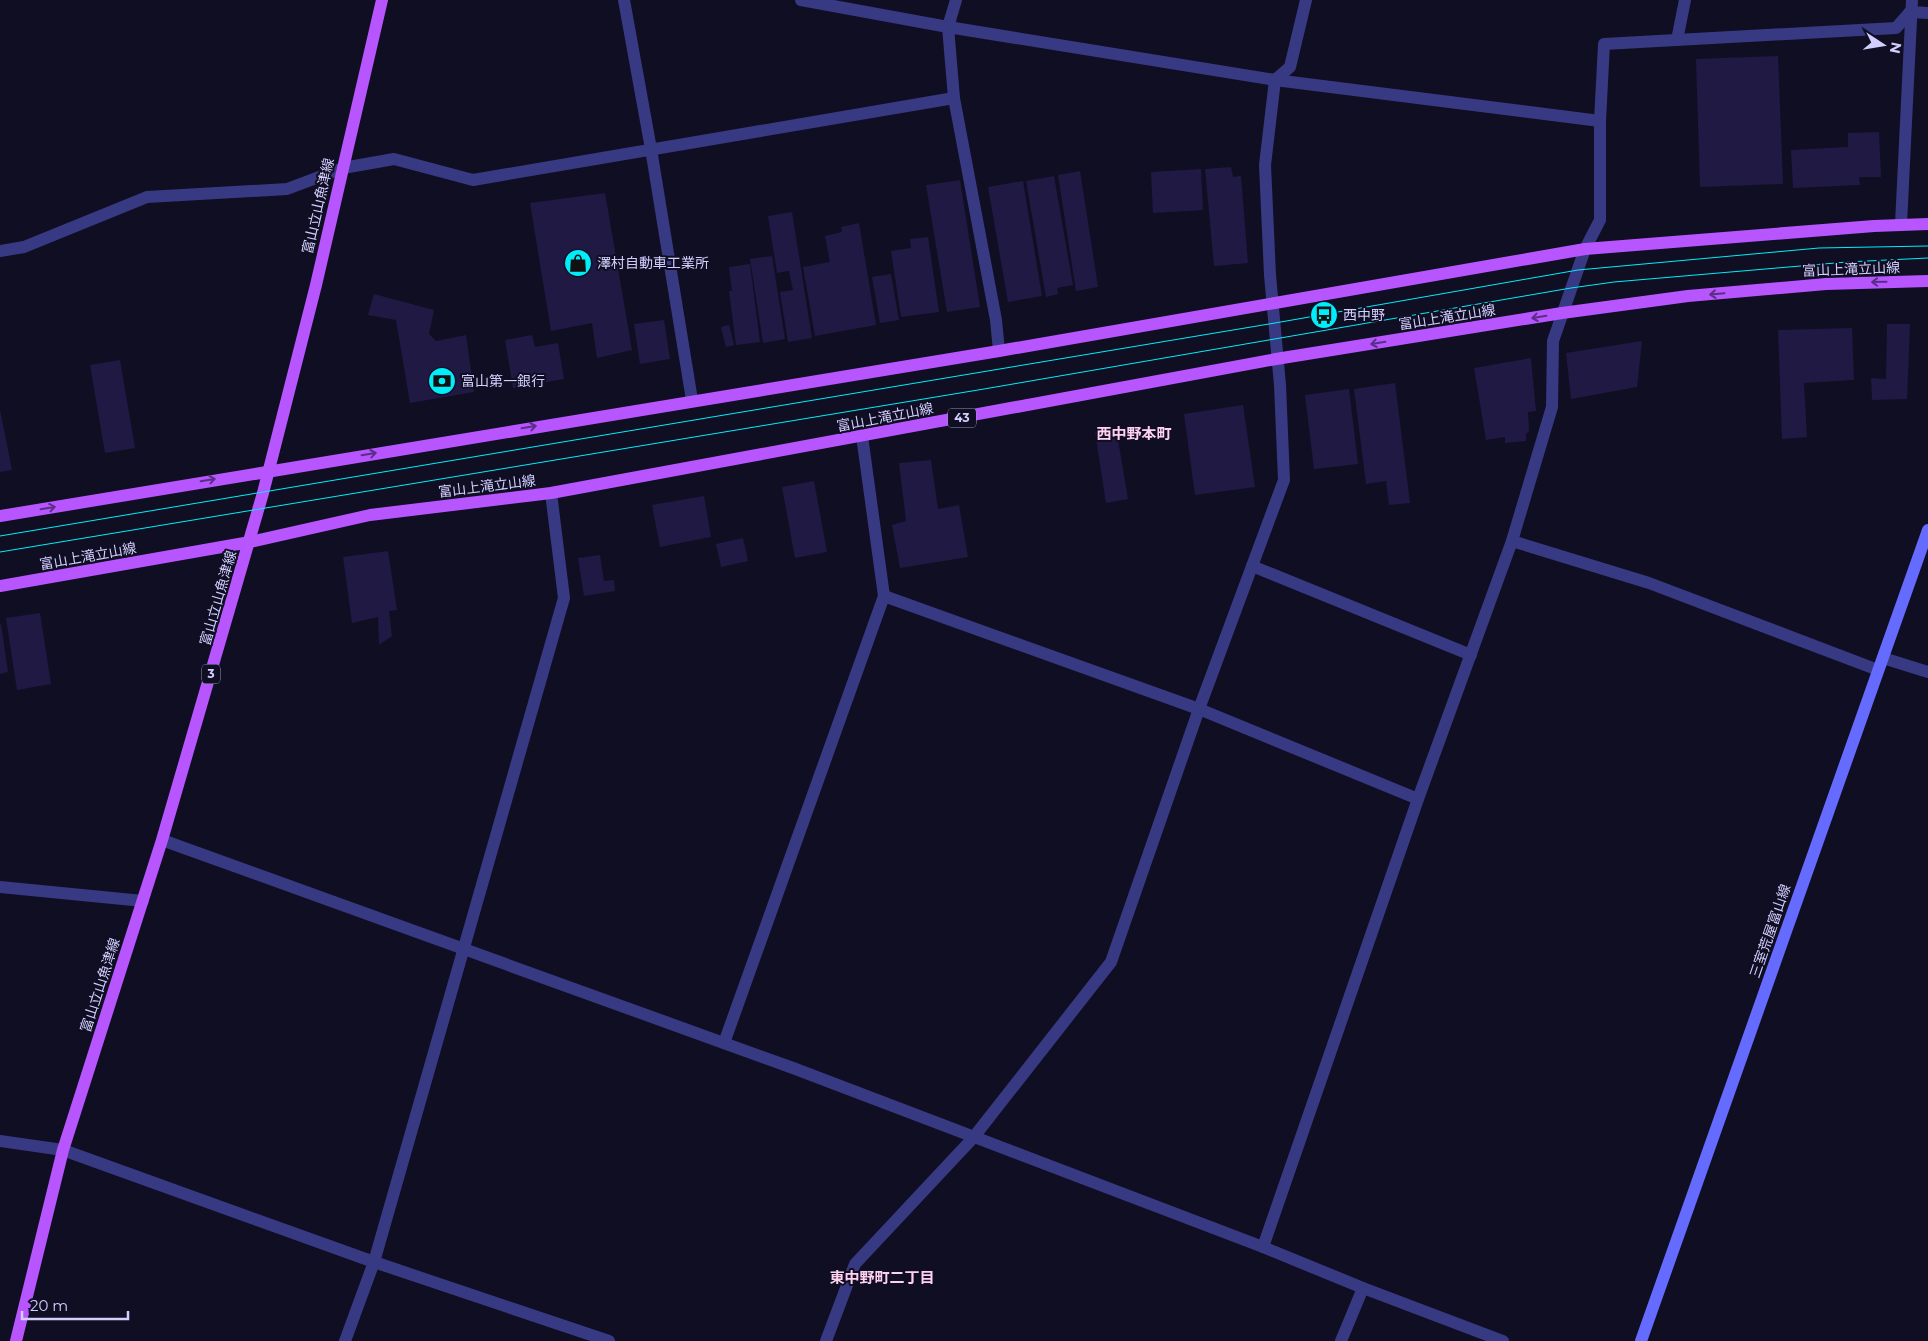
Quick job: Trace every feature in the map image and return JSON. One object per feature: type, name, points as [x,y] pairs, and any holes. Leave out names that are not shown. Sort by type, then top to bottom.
[{"type":"main road","name":"富山立山魚津線","points":[[16,1341],[63,1150],[162,840],[270,470],[382,0]]},
{"type":"main road","points":[[0,516],[692,400],[999,351],[1585,249],[1901,224],[1928,224]]},
{"type":"main road","name":"富山上滝立山線","points":[[0,586],[250,542],[370,515],[551,493],[1276,358],[1562,313],[1688,296],[1826,284],[1928,281]]},
{"type":"main road","name":"三室荒屋富山線","points":[[1641,1341],[1928,530]]},
{"type":"street","points":[[624,0],[651,149],[692,400]]},
{"type":"street","points":[[801,0],[1275,80],[1600,122]]},
{"type":"street","points":[[956,0],[948,26],[954,98],[996,320],[999,351]]},
{"type":"street","points":[[826,1341],[855,1264],[973,1138],[1111,962],[1199,709],[1284,480],[1280,384],[1276,358],[1265,165],[1275,80],[1290,67],[1306,0]]},
{"type":"street","points":[[1677,40],[1685,0]]},
{"type":"street","points":[[1264,1247],[1418,799],[1512,541],[1552,407],[1553,341],[1585,249],[1600,220],[1600,122],[1604,44],[1896,28],[1911,6]]},
{"type":"street","points":[[1911,6],[1928,13]]},
{"type":"street","points":[[1901,224],[1911,6]]},
{"type":"street","points":[[0,250],[24,247],[147,197],[287,189],[343,168],[394,159],[473,180],[954,98]]},
{"type":"street","points":[[724,1043],[884,596],[862,436]]},
{"type":"street","points":[[345,1341],[374,1262],[564,598],[551,493]]},
{"type":"street","points":[[1512,541],[1649,583],[1880,664],[1928,672]]},
{"type":"street","points":[[1252,566],[1471,655]]},
{"type":"street","points":[[884,596],[1199,709],[1418,799]]},
{"type":"street","points":[[162,840],[793,1068],[1264,1247],[1363,1288],[1504,1341]]},
{"type":"street","points":[[0,887],[143,901]]},
{"type":"street","points":[[0,1141],[63,1150],[374,1262],[609,1341]]},
{"type":"street","points":[[1341,1341],[1363,1288]]},
{"type":"building","points":[[1778,56],[1783,184],[1700,187],[1696,59]]},
{"type":"building","points":[[1879,132],[1881,177],[1859,177],[1860,185],[1793,188],[1791,150],[1848,147],[1848,133]]},
{"type":"building","points":[[1231,167],[1233,177],[1241,176],[1248,263],[1214,266],[1205,169]]},
{"type":"building","points":[[1201,169],[1203,210],[1153,213],[1151,172]]},
{"type":"building","points":[[1080,171],[1098,287],[1076,291],[1058,175]]},
{"type":"building","points":[[1054,176],[1073,285],[1057,288],[1058,294],[1046,297],[1026,181]]},
{"type":"building","points":[[960,180],[980,307],[947,312],[926,185]]},
{"type":"building","points":[[1023,181],[1042,296],[1008,302],[988,187]]},
{"type":"building","name":"澤村自動車工業所","points":[[605,193],[632,350],[597,358],[592,323],[551,331],[530,203]]},
{"type":"building","points":[[792,212],[812,338],[788,342],[780,292],[793,290],[789,271],[777,273],[768,216]]},
{"type":"building","points":[[859,223],[876,325],[815,336],[803,267],[830,262],[825,236],[842,232],[841,227]]},
{"type":"building","points":[[928,237],[939,312],[901,317],[891,251],[911,248],[910,239]]},
{"type":"building","points":[[772,256],[785,339],[763,343],[750,259]]},
{"type":"building","points":[[750,264],[760,342],[736,345],[729,291],[732,291],[729,267]]},
{"type":"building","points":[[891,274],[899,320],[880,323],[872,277]]},
{"type":"building","points":[[374,294],[434,310],[429,334],[436,341],[466,335],[474,392],[410,403],[396,320],[368,315]]},
{"type":"building","points":[[664,320],[670,359],[640,364],[634,324]]},
{"type":"building","points":[[1887,324],[1910,324],[1907,399],[1872,400],[1871,378],[1886,379]]},
{"type":"building","points":[[729,325],[734,345],[726,347],[721,327]]},
{"type":"building","points":[[1852,328],[1854,380],[1804,383],[1807,437],[1782,439],[1778,330]]},
{"type":"building","points":[[532,335],[535,347],[558,343],[564,379],[513,388],[505,340]]},
{"type":"building","points":[[1642,341],[1637,387],[1571,399],[1566,353]]},
{"type":"building","points":[[1531,358],[1536,411],[1528,412],[1529,431],[1526,434],[1526,441],[1505,443],[1505,437],[1486,440],[1474,368]]},
{"type":"building","points":[[120,360],[135,448],[105,453],[90,365]]},
{"type":"building","points":[[1395,383],[1410,503],[1389,505],[1386,481],[1366,484],[1354,389]]},
{"type":"building","points":[[1349,389],[1358,464],[1314,469],[1305,395]]},
{"type":"building","points":[[1243,405],[1255,487],[1195,495],[1184,414]]},
{"type":"building","points":[[0,410],[12,470],[0,472]]},
{"type":"building","points":[[1116,428],[1128,499],[1106,503],[1095,432]]},
{"type":"building","points":[[931,460],[938,509],[959,505],[968,557],[900,568],[892,525],[906,521],[899,463]]},
{"type":"building","points":[[814,481],[827,552],[795,558],[782,487]]},
{"type":"building","points":[[704,496],[711,537],[660,547],[652,505]]},
{"type":"building","points":[[743,538],[748,561],[721,567],[716,544]]},
{"type":"building","points":[[388,551],[397,610],[389,611],[392,636],[379,645],[378,617],[352,623],[343,557]]},
{"type":"building","points":[[600,555],[604,581],[614,580],[615,591],[584,596],[578,558]]},
{"type":"building","points":[[40,613],[51,684],[17,690],[6,618]]},
{"type":"building","points":[[0,625],[8,672],[0,674]]},
{"type":"tram line","points":[[0,536],[1275,323],[1578,270],[1819,248],[1928,246]]},
{"type":"tram line","points":[[0,552],[984,389],[1571,288],[1614,282],[1847,262],[1928,258]]},
{"type":"place","name":"澤村自動車工業所","points":[[578,263]]},
{"type":"place","name":"西中野","points":[[1324,315]]},
{"type":"place","name":"富山第一銀行","points":[[442,381]]},
{"type":"district","name":"西中野本町","points":[[1134,434]]},
{"type":"district","name":"東中野町二丁目","points":[[882,1278]]}]
